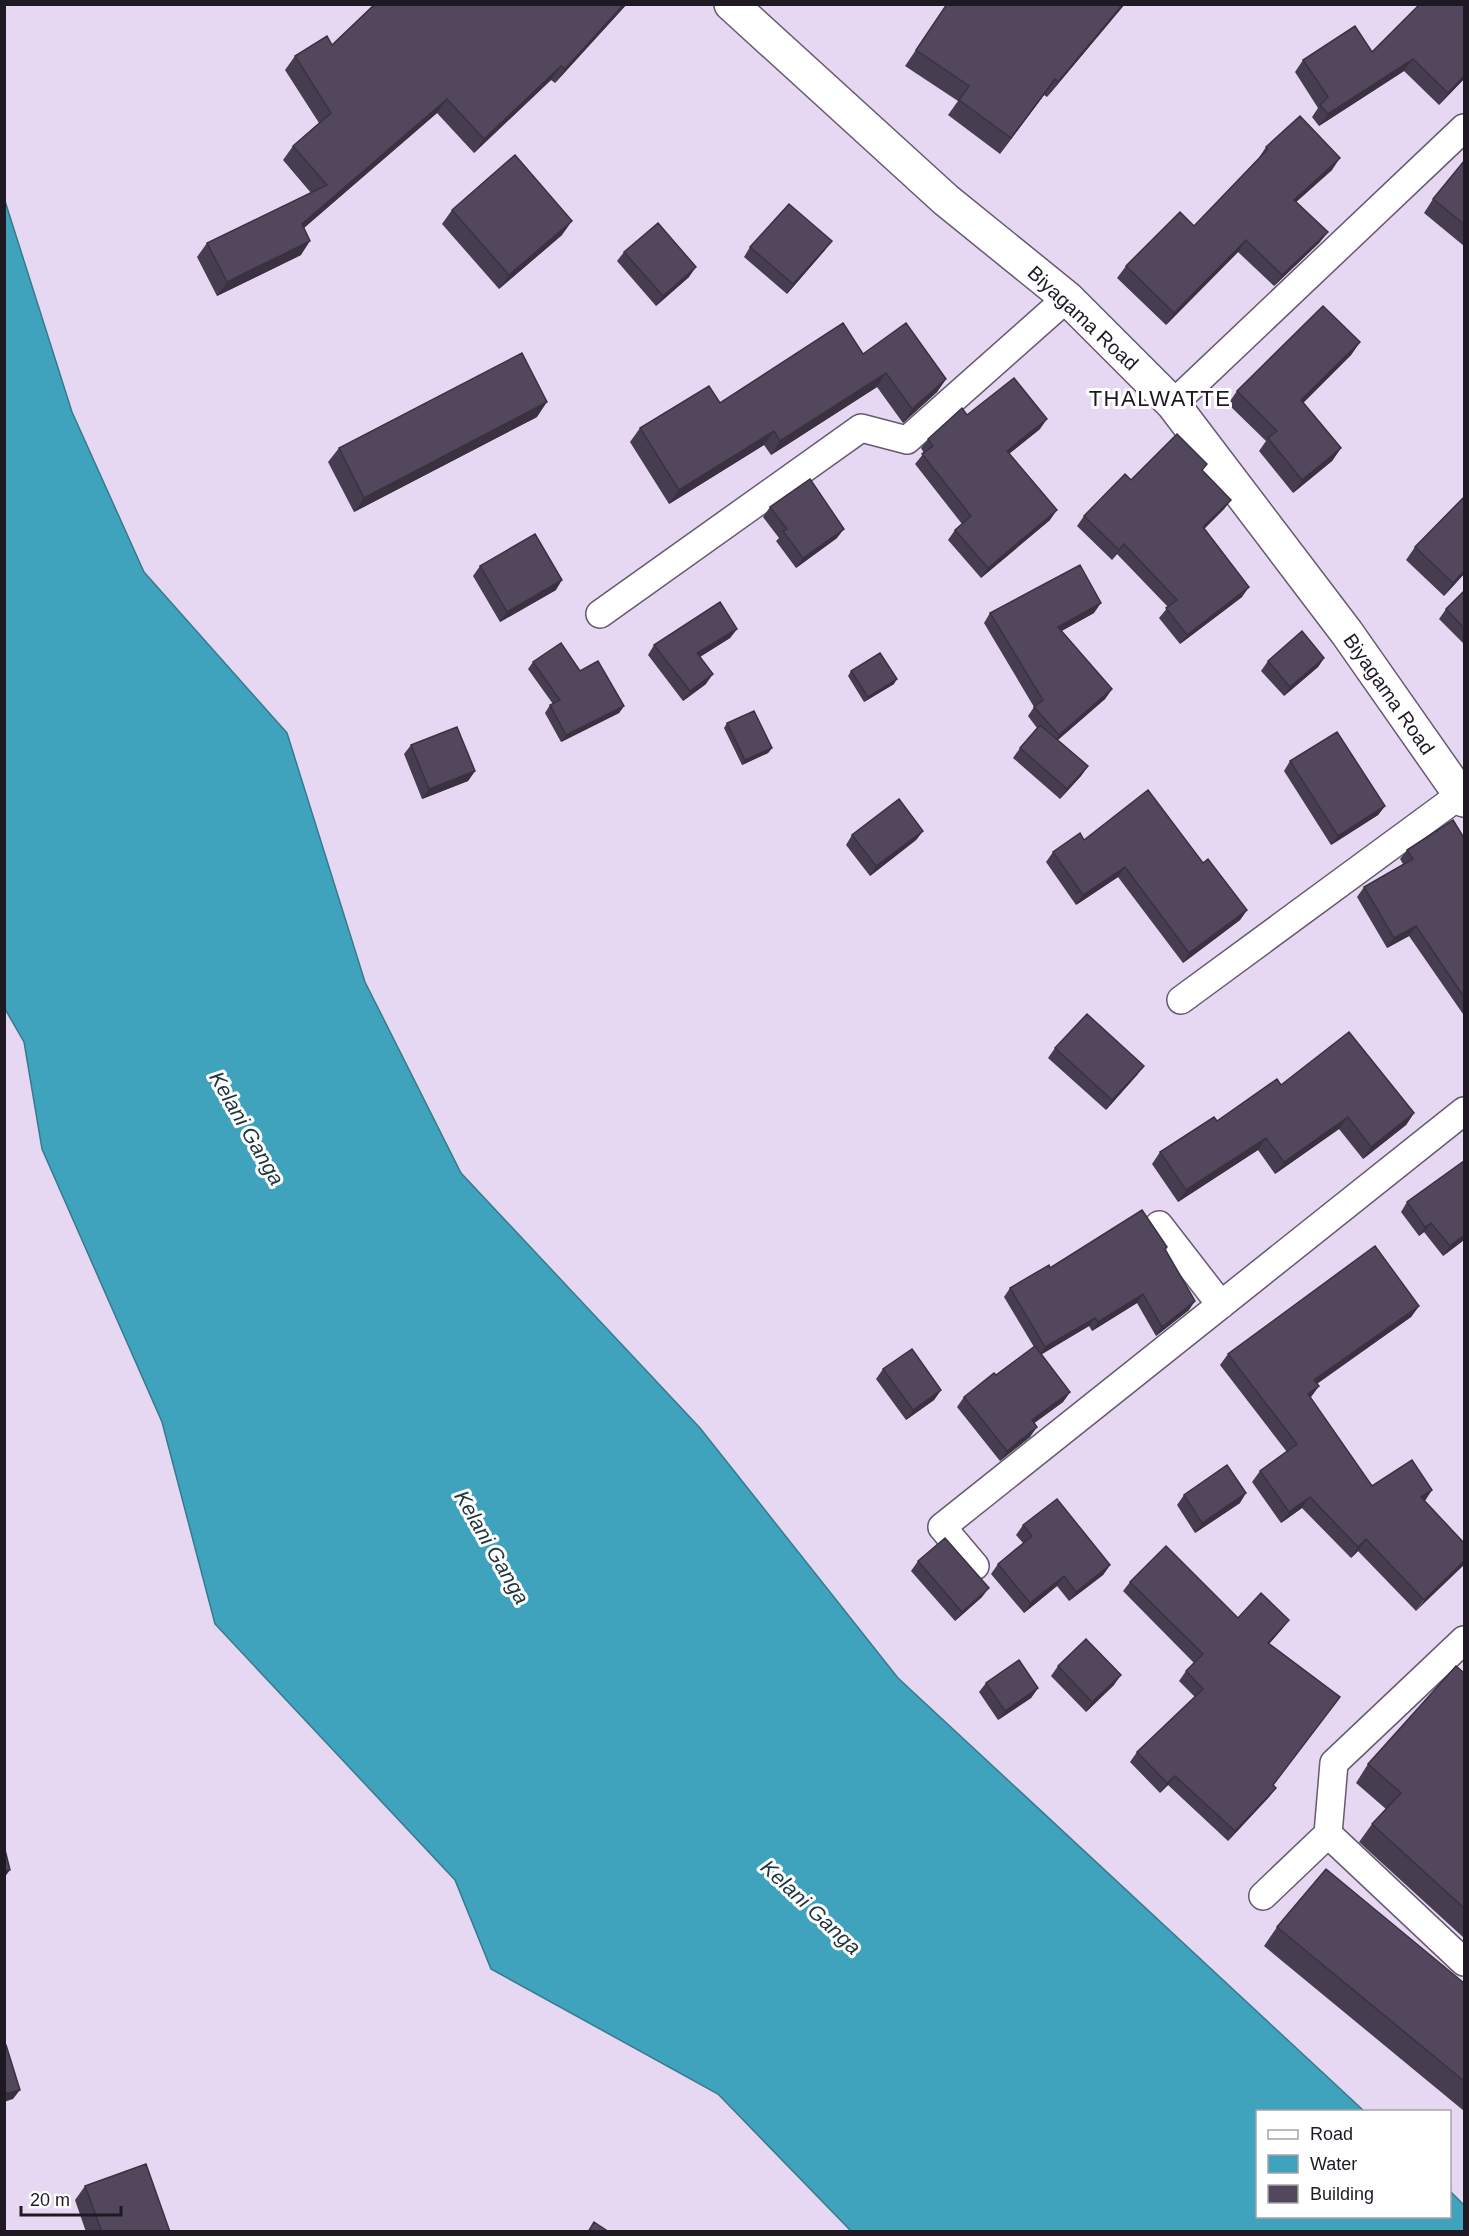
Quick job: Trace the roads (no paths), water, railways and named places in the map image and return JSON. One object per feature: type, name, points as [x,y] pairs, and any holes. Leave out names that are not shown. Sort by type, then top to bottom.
[{"type":"main road","name":"Biyagama Road","points":[[730,4],[945,200],[1067,298],[1173,404],[1347,633],[1462,798]]},
{"type":"street","points":[[1173,404],[1464,128]]},
{"type":"street","points":[[600,614],[861,428],[907,440],[1067,298]]},
{"type":"street","points":[[1182,1000],[1462,798]]},
{"type":"street","points":[[975,1566],[942,1527],[1464,1111]]},
{"type":"street","points":[[1159,1225],[1221,1305]]},
{"type":"street","points":[[1263,1896],[1328,1834],[1334,1763],[1464,1640]]},
{"type":"street","points":[[1328,1834],[1464,1962]]},
{"type":"water","name":"Kelani Ganga","points":[[5,201],[72,412],[144,572],[287,733],[365,982],[461,1173],[700,1428],[898,1678],[1363,2110],[1256,2110],[1256,2218],[1451,2218],[1451,2192],[1464,2205],[1464,2231],[851,2231],[718,2094],[491,1969],[455,1880],[215,1624],[162,1422],[42,1149],[24,1042],[5,1009]]},
{"type":"district","name":"THALWATTE","points":[[1160,398]]}]
